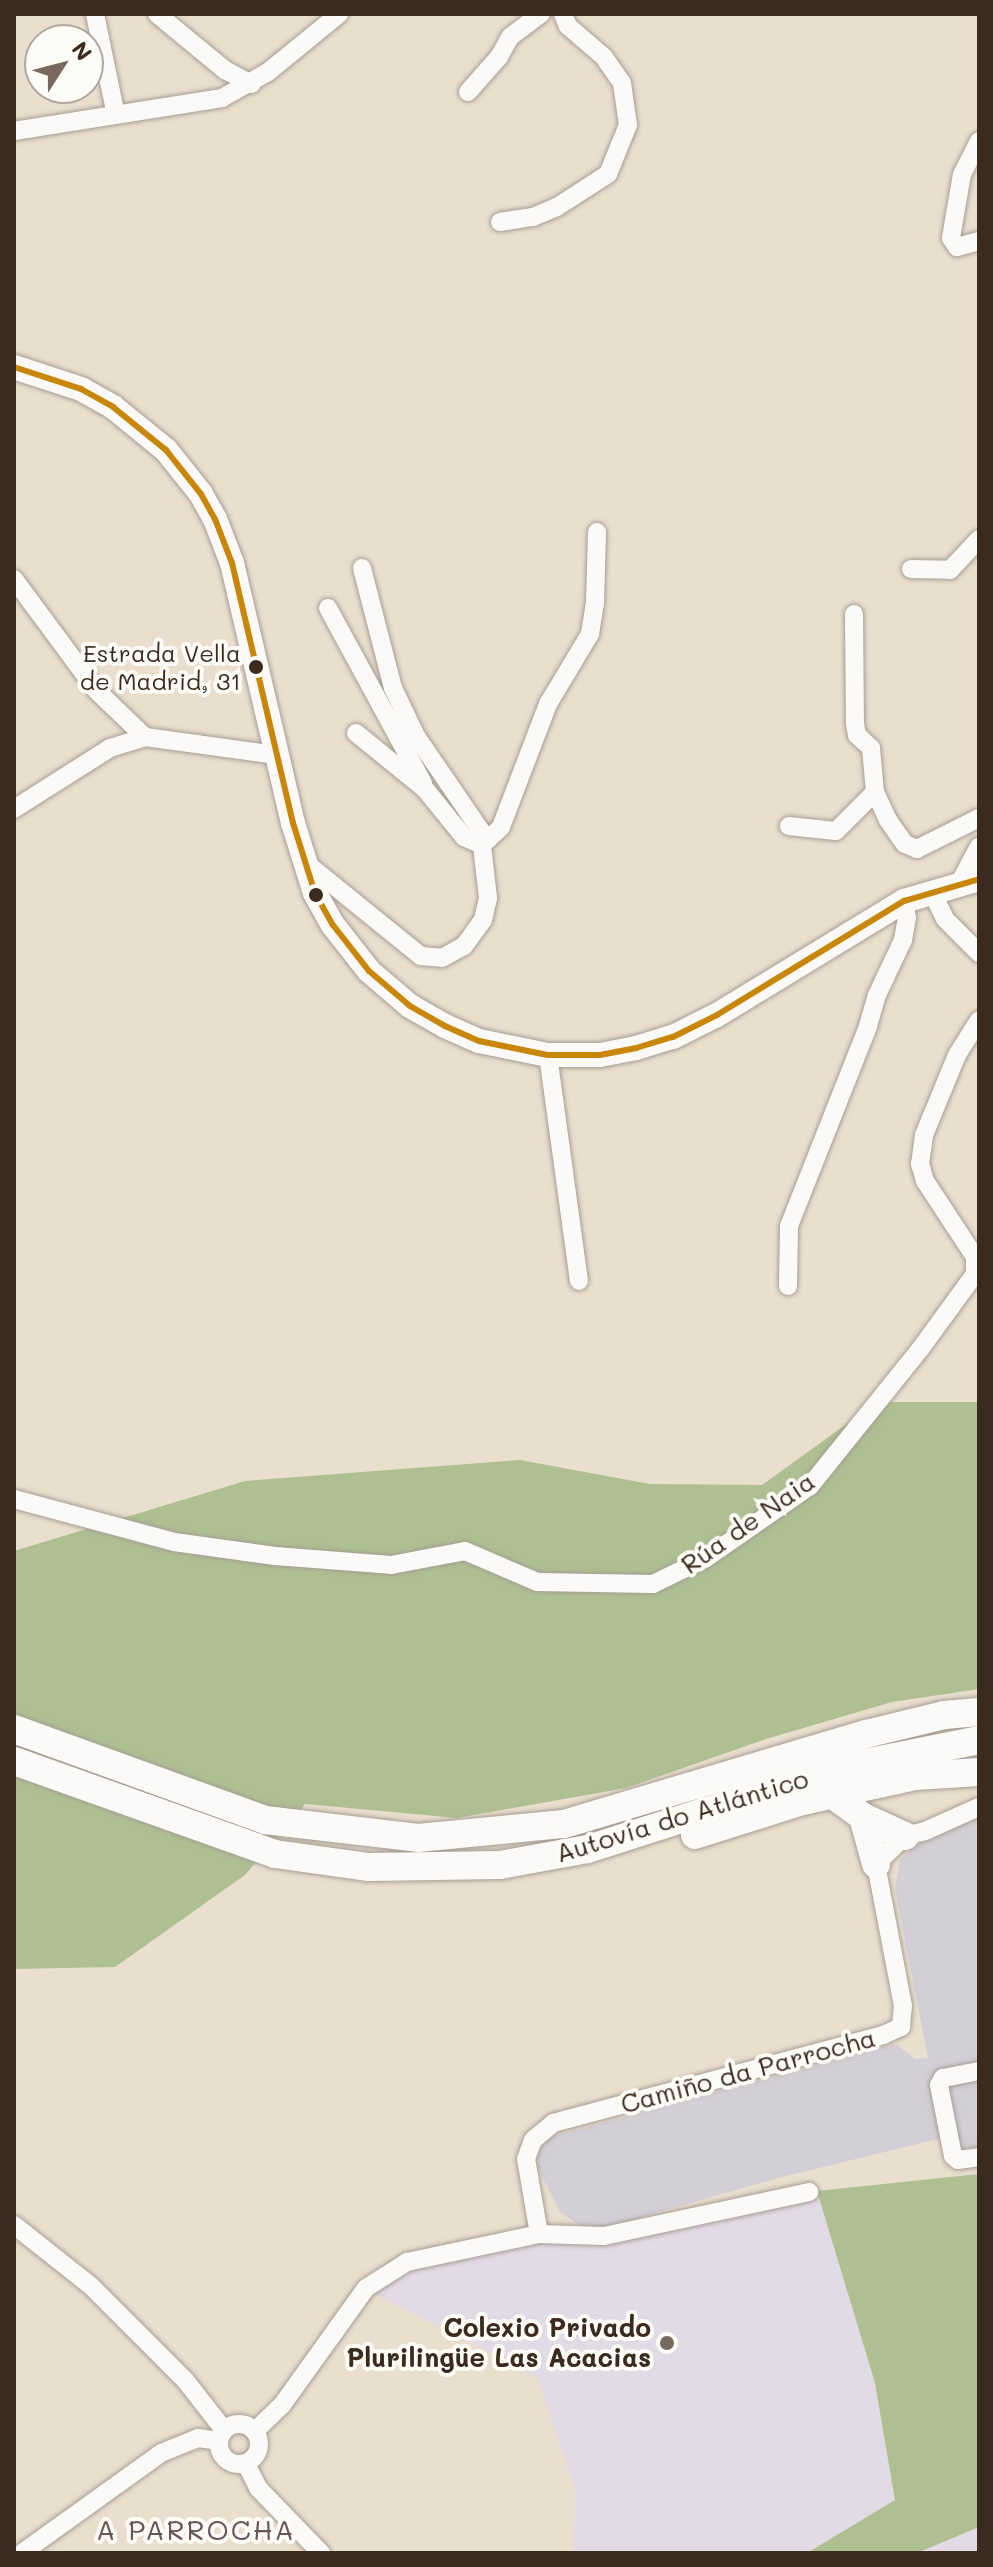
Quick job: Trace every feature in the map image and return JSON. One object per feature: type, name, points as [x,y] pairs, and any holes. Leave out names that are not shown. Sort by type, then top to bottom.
[{"type":"highway","name":"Autovía do Atlántico","points":[[14,1729],[265,1820],[418,1838],[564,1824],[866,1734],[944,1715],[979,1712]]},
{"type":"highway","name":"Autovía do Atlántico","points":[[14,1761],[275,1854],[369,1867],[500,1865],[588,1849],[840,1768],[979,1740]]},
{"type":"highway","points":[[369,1867],[484,1882],[528,1878],[580,1869],[833,1795],[915,1776],[979,1772]]},
{"type":"highway","points":[[833,1795],[863,1817],[905,1836]]},
{"type":"highway","points":[[863,1817],[876,1864]]},
{"type":"main road","points":[[14,367],[70,385],[113,407],[166,450],[201,494],[215,519],[232,563],[302,860],[315,893],[353,954],[410,1006],[479,1041],[548,1055],[600,1055],[673,1037],[717,1015],[904,901],[970,880]]},
{"type":"street","points":[[95,14],[116,115]]},
{"type":"street","points":[[157,14],[225,70],[251,84]]},
{"type":"street","points":[[14,131],[204,103],[251,84],[339,14]]},
{"type":"street","points":[[468,92],[499,57],[510,37],[541,14]]},
{"type":"street","points":[[500,222],[533,217],[557,207],[608,174],[628,125],[622,83],[604,57],[568,26],[563,14]]},
{"type":"street","points":[[979,141],[962,174],[951,238],[957,247],[979,241]]},
{"type":"street","points":[[482,845],[501,827],[548,704],[590,634],[597,532]]},
{"type":"street","points":[[911,569],[950,570],[979,539]]},
{"type":"street","points":[[302,860],[421,956],[442,958],[464,946],[483,920],[488,898],[481,831],[416,736],[393,688],[362,568]]},
{"type":"street","points":[[14,579],[97,691],[145,737]]},
{"type":"street","points":[[328,608],[425,789],[464,837],[482,845]]},
{"type":"street","points":[[854,614],[855,723],[857,735],[871,748],[875,792],[888,820],[905,844],[917,849],[979,818]]},
{"type":"street","points":[[356,733],[425,789]]},
{"type":"street","points":[[14,809],[110,748],[145,737],[276,755]]},
{"type":"street","points":[[789,826],[836,831],[875,792]]},
{"type":"street","points":[[970,880],[979,847]]},
{"type":"street","points":[[931,890],[945,919],[979,953]]},
{"type":"street","points":[[788,1286],[789,1226],[868,1026],[877,995],[903,940],[907,918],[904,901]]},
{"type":"street","name":"Rúa de Naia","points":[[14,1499],[174,1542],[275,1556],[391,1565],[465,1551],[537,1582],[653,1584],[706,1558],[810,1486],[921,1348],[975,1274],[975,1257],[925,1181],[920,1164],[924,1135],[957,1055],[979,1020]]},
{"type":"street","points":[[548,1055],[579,1281]]},
{"type":"street","points":[[876,1864],[905,1836],[925,1831],[979,1807]]},
{"type":"street","name":"Camiño da Parrocha","points":[[539,2234],[526,2159],[533,2140],[553,2123],[883,2035],[901,2027],[903,2006],[876,1864]]},
{"type":"street","points":[[979,2071],[939,2081],[953,2156],[958,2160],[979,2157]]},
{"type":"street","points":[[255,2431],[282,2405],[366,2288],[407,2262],[539,2234],[604,2236],[809,2192]]},
{"type":"street","points":[[14,2225],[91,2286],[185,2380],[222,2436],[226,2460],[246,2464]]},
{"type":"street","points":[[22,2553],[161,2453],[198,2438],[222,2436],[240,2424],[255,2431]]},
{"type":"street","points":[[246,2464],[257,2454],[259,2446],[255,2431]]},
{"type":"street","points":[[246,2464],[258,2488],[321,2553]]},
{"type":"shaded area","points":[[979,1815],[979,2161],[953,2164],[946,2137],[778,2178],[607,2227],[582,2227],[560,2212],[538,2169],[538,2153],[550,2137],[896,2044],[915,2059],[928,2058],[895,1890],[900,1859],[929,1836]]},
{"type":"shaded area","name":"Colexio Privado Plurilingüe Las Acacias","points":[[817,2191],[875,2383],[895,2500],[807,2553],[573,2553],[576,2491],[537,2377],[366,2289],[407,2262],[474,2246],[604,2236]]},
{"type":"shaded area","points":[[979,2527],[979,2553],[917,2553]]},
{"type":"green space","points":[[877,1402],[979,1402],[979,1689],[892,1702],[766,1739],[626,1788],[457,1818],[305,1804],[245,1875],[115,1967],[14,1969],[14,1551],[245,1481],[520,1460],[650,1484],[762,1485]]},
{"type":"green space","points":[[979,2174],[979,2527],[917,2553],[807,2553],[895,2500],[875,2383],[817,2191]]},
{"type":"transit line","points":[[14,367],[81,389],[113,407],[166,450],[201,494],[215,519],[232,563],[293,823],[315,893],[333,925],[369,971],[410,1006],[445,1026],[479,1041],[548,1055],[600,1055],[636,1048],[673,1037],[717,1015],[904,901],[979,879]]},
{"type":"place","name":"Estrada Vella de Madrid, 31","points":[[256,667]]},
{"type":"place","name":"Colexio Privado Plurilingüe Las Acacias","points":[[667,2343]]},
{"type":"district","name":"A PARROCHA","points":[[196,2529]]}]
